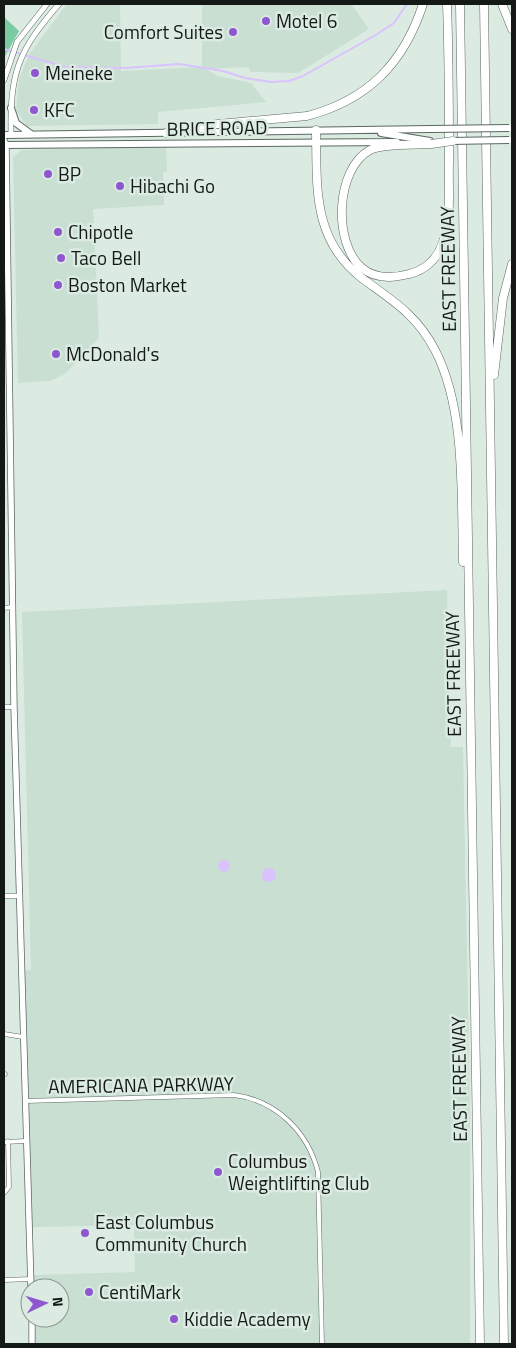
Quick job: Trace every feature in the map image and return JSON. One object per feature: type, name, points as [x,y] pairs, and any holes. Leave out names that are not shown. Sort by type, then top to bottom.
[{"type":"highway","points":[[166,133],[175,128],[307,116],[328,110],[366,90],[389,68],[408,38],[423,4]]},
{"type":"highway","points":[[447,4],[450,91],[448,202],[448,221],[443,243],[432,262],[412,273],[395,277],[380,276],[364,270],[351,253],[342,222],[342,198],[350,176],[362,157],[371,150],[430,143],[453,141]]},
{"type":"highway","name":"EAST FREEWAY","points":[[460,4],[480,1344]]},
{"type":"highway","points":[[484,4],[504,1344]]},
{"type":"highway","points":[[502,4],[512,29]]},
{"type":"highway","points":[[316,130],[320,211],[323,227],[330,241],[350,268],[402,306],[414,319],[435,350],[450,388],[457,433],[464,615],[469,684]]},
{"type":"highway","points":[[490,407],[503,298],[512,264]]},
{"type":"main road","points":[[11,108],[16,123],[32,134]]},
{"type":"main road","name":"BRICE ROAD","points":[[4,135],[511,128]]},
{"type":"main road","name":"BRICE ROAD","points":[[365,130],[430,143]]},
{"type":"main road","points":[[11,134],[5,144],[14,707],[30,1278]]},
{"type":"main road","points":[[453,141],[511,140]]},
{"type":"main road","name":"BRICE ROAD","points":[[5,144],[430,143]]},
{"type":"main road","points":[[32,1328],[32,1344]]},
{"type":"street","points":[[4,80],[9,61],[18,42],[47,4]]},
{"type":"street","points":[[11,134],[12,87],[18,64],[25,48],[58,4]]},
{"type":"street","points":[[4,505],[11,504]]},
{"type":"street","points":[[4,608],[13,607]]},
{"type":"street","points":[[4,707],[14,707]]},
{"type":"street","points":[[4,896],[20,896]]},
{"type":"street","points":[[4,1034],[23,1037]]},
{"type":"street","name":"AMERICANA PARKWAY","points":[[25,1101],[234,1095],[245,1096],[263,1103],[289,1121],[310,1148],[319,1181],[322,1344]]},
{"type":"street","points":[[4,1194],[9,1187],[6,1141],[26,1140]]},
{"type":"street","points":[[4,1280],[20,1279]]},
{"type":"shaded area","points":[[67,4],[120,4],[121,71],[202,67],[202,4],[351,4],[369,29],[298,73],[251,72],[248,67],[206,69],[218,76],[251,83],[266,102],[158,112],[158,124],[27,126],[16,110],[19,79],[30,53]]},
{"type":"shaded area","points":[[166,146],[167,172],[163,172],[164,205],[93,209],[99,338],[65,374],[50,381],[18,383],[13,157],[22,150]]},
{"type":"shaded area","points":[[447,590],[451,747],[463,747],[470,1115],[470,1344],[34,1344],[34,1328],[70,1328],[70,1278],[33,1278],[33,1275],[135,1272],[134,1225],[32,1227],[24,971],[31,970],[22,612]]},
{"type":"shaded area","points":[[222,860],[226,860],[230,866],[226,872],[222,872],[218,868],[218,864]]},
{"type":"shaded area","points":[[269,868],[274,870],[276,875],[274,880],[269,882],[264,880],[262,875],[264,870]]},
{"type":"green space","points":[[4,17],[19,31],[4,58]]},
{"type":"waterway","points":[[4,49],[65,67],[126,68],[179,64],[223,71],[245,78],[271,82],[289,81],[303,76],[394,23],[407,4]]},
{"type":"place","name":"Motel 6","points":[[266,21]]},
{"type":"place","name":"Comfort Suites","points":[[233,32]]},
{"type":"place","name":"Meineke","points":[[35,73]]},
{"type":"place","name":"KFC","points":[[34,110]]},
{"type":"place","name":"BP","points":[[48,174]]},
{"type":"place","name":"Hibachi Go","points":[[120,186]]},
{"type":"place","name":"Chipotle","points":[[58,232]]},
{"type":"place","name":"Taco Bell","points":[[61,258]]},
{"type":"place","name":"Boston Market","points":[[58,285]]},
{"type":"place","name":"McDonald's","points":[[56,354]]},
{"type":"place","name":"Columbus Weightlifting Club","points":[[218,1172]]},
{"type":"place","name":"East Columbus Community Church","points":[[85,1233]]},
{"type":"place","name":"CentiMark","points":[[89,1292]]},
{"type":"place","name":"Kiddie Academy","points":[[174,1319]]}]
